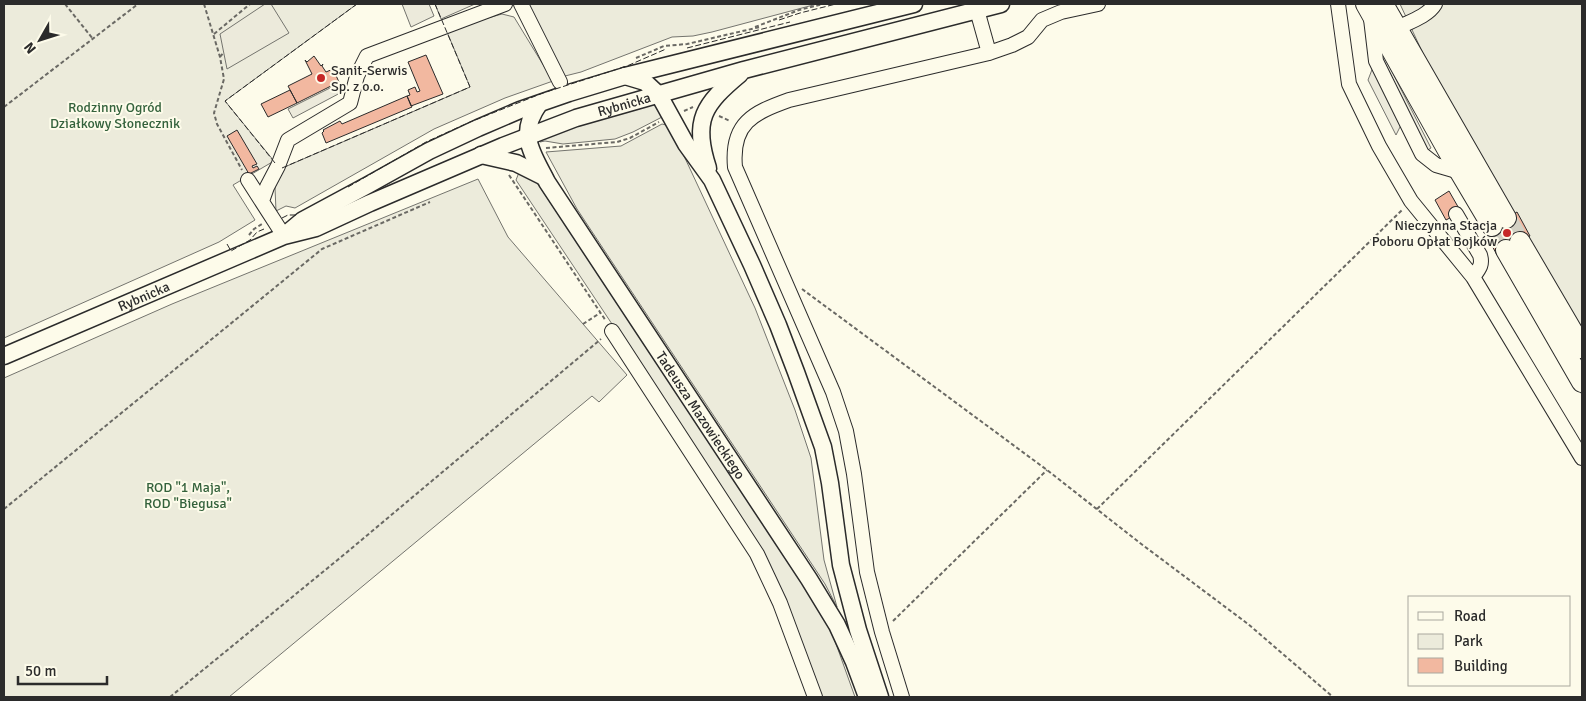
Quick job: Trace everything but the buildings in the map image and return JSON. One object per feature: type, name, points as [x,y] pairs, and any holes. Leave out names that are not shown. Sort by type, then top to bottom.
[{"type":"highway","points":[[1366,4],[1460,172],[1499,222],[1383,4]]},
{"type":"highway","points":[[1582,348],[1513,246],[1582,382]]},
{"type":"main road","name":"Rybnicka","points":[[284,236],[302,220],[429,151],[478,128],[538,104],[625,76],[914,4]]},
{"type":"main road","name":"Rybnicka","points":[[4,356],[284,236],[316,228],[481,155],[576,118],[744,70],[1001,4]]},
{"type":"main road","points":[[744,70],[716,94],[703,116],[701,138],[705,160],[712,180],[763,291],[816,424],[829,474],[841,565],[858,630],[880,697]]},
{"type":"main road","points":[[625,76],[644,82],[659,95],[686,144],[712,180]]},
{"type":"main road","points":[[526,136],[530,117],[538,104]]},
{"type":"main road","name":"Tadeusza Mazowieckiego","points":[[526,136],[544,177],[556,196],[814,586],[837,625],[867,697]]},
{"type":"main road","points":[[481,155],[516,163],[544,177]]},
{"type":"lane","points":[[262,201],[288,140],[350,103],[357,76],[367,56],[505,4]]},
{"type":"lane","points":[[520,4],[560,82]]},
{"type":"lane","points":[[902,697],[882,632],[867,572],[856,483],[846,431],[833,392],[735,167],[736,140],[751,118],[761,110],[789,100],[1012,46],[1028,37],[1042,20],[1061,12],[1098,4]]},
{"type":"lane","points":[[1338,4],[1349,84],[1379,146],[1411,201],[1473,277],[1582,458]]},
{"type":"lane","points":[[1397,28],[1424,15],[1435,4]]},
{"type":"lane","points":[[977,10],[989,53]]},
{"type":"lane","points":[[248,180],[284,236]]},
{"type":"lane","points":[[1456,214],[1480,255],[1482,262],[1481,267],[1473,277]]},
{"type":"lane","points":[[612,331],[757,554],[780,603],[815,697]]},
{"type":"path","points":[[65,4],[92,39]]},
{"type":"path","points":[[4,107],[138,4]]},
{"type":"path","points":[[204,4],[214,34],[224,80],[214,113],[216,124],[248,180]]},
{"type":"path","points":[[214,34],[250,4]]},
{"type":"path","points":[[753,28],[799,10],[823,4]]},
{"type":"path","points":[[220,57],[224,52]]},
{"type":"path","points":[[678,115],[692,107],[695,108]]},
{"type":"path","points":[[714,114],[724,117],[742,129]]},
{"type":"path","points":[[541,148],[617,142],[630,138],[659,122]]},
{"type":"path","points":[[170,697],[612,331],[508,174]]},
{"type":"path","points":[[1097,509],[1411,201]]},
{"type":"path","points":[[4,509],[322,249],[430,202]]},
{"type":"path","points":[[786,286],[797,285],[1047,470],[1248,624],[1333,697]]},
{"type":"path","points":[[583,324],[600,313]]},
{"type":"path","points":[[882,632],[1047,470]]},
{"type":"green space","name":"Rodzinny Ogród Działkowy Słonecznik","points":[[4,4],[357,4],[225,101],[274,161],[233,185],[255,220],[219,242],[4,338]]},
{"type":"green space","points":[[524,4],[817,4],[712,32],[693,36],[672,37],[581,72],[561,77]]},
{"type":"green space","points":[[1400,4],[1582,4],[1582,395]]},
{"type":"green space","points":[[502,14],[514,17],[553,81],[505,98],[434,129],[295,208],[286,206],[276,211],[275,188],[280,169],[470,87],[447,32],[463,25]]},
{"type":"green space","points":[[655,103],[664,116],[615,139],[563,144],[540,142],[539,140],[561,131]]},
{"type":"green space","points":[[662,124],[670,126],[755,308],[795,410],[811,458],[824,560],[837,607],[825,584],[577,209],[546,152],[621,146]]},
{"type":"green space","points":[[520,170],[538,184],[796,571],[830,627],[855,697],[821,697],[785,601],[678,423],[516,180]]},
{"type":"green space","name":"ROD \"1 Maja\", ROD \"Biegusa\"","points":[[478,179],[508,237],[627,375],[599,402],[592,396],[229,697],[4,697],[4,378],[172,304]]},
{"type":"shaded area","points":[[265,4],[271,4],[289,33],[227,69],[220,34]]},
{"type":"shaded area","points":[[402,4],[429,4],[434,16],[411,27]]},
{"type":"shaded area","points":[[435,4],[475,4],[441,19]]},
{"type":"shaded area","points":[[1384,56],[1431,148],[1426,151],[1379,58]]},
{"type":"shaded area","points":[[1373,67],[1402,123],[1396,135],[1368,80]]},
{"type":"shaded area","points":[[338,84],[342,92],[293,118],[288,109]]},
{"type":"tunnel","points":[[1506,218],[1520,242]]},
{"type":"tunnel","points":[[1492,226],[1506,250]]},
{"type":"fence","points":[[275,163],[225,101],[357,4]]},
{"type":"fence","points":[[282,168],[470,87],[435,4]]},
{"type":"fence","points":[[779,20],[836,4]]},
{"type":"fence","points":[[687,48],[790,22]]},
{"type":"fence","points":[[348,187],[426,142],[470,122],[543,93],[627,66],[666,49]]},
{"type":"fence","points":[[282,218],[288,215],[298,215]]},
{"type":"fence","points":[[227,244],[231,251],[264,229]]},
{"type":"place","name":"Sanit-Serwis Sp. z o.o.","points":[[321,78]]},
{"type":"place","name":"Nieczynna Stacja Poboru Opłat Bojków","points":[[1507,233]]}]
